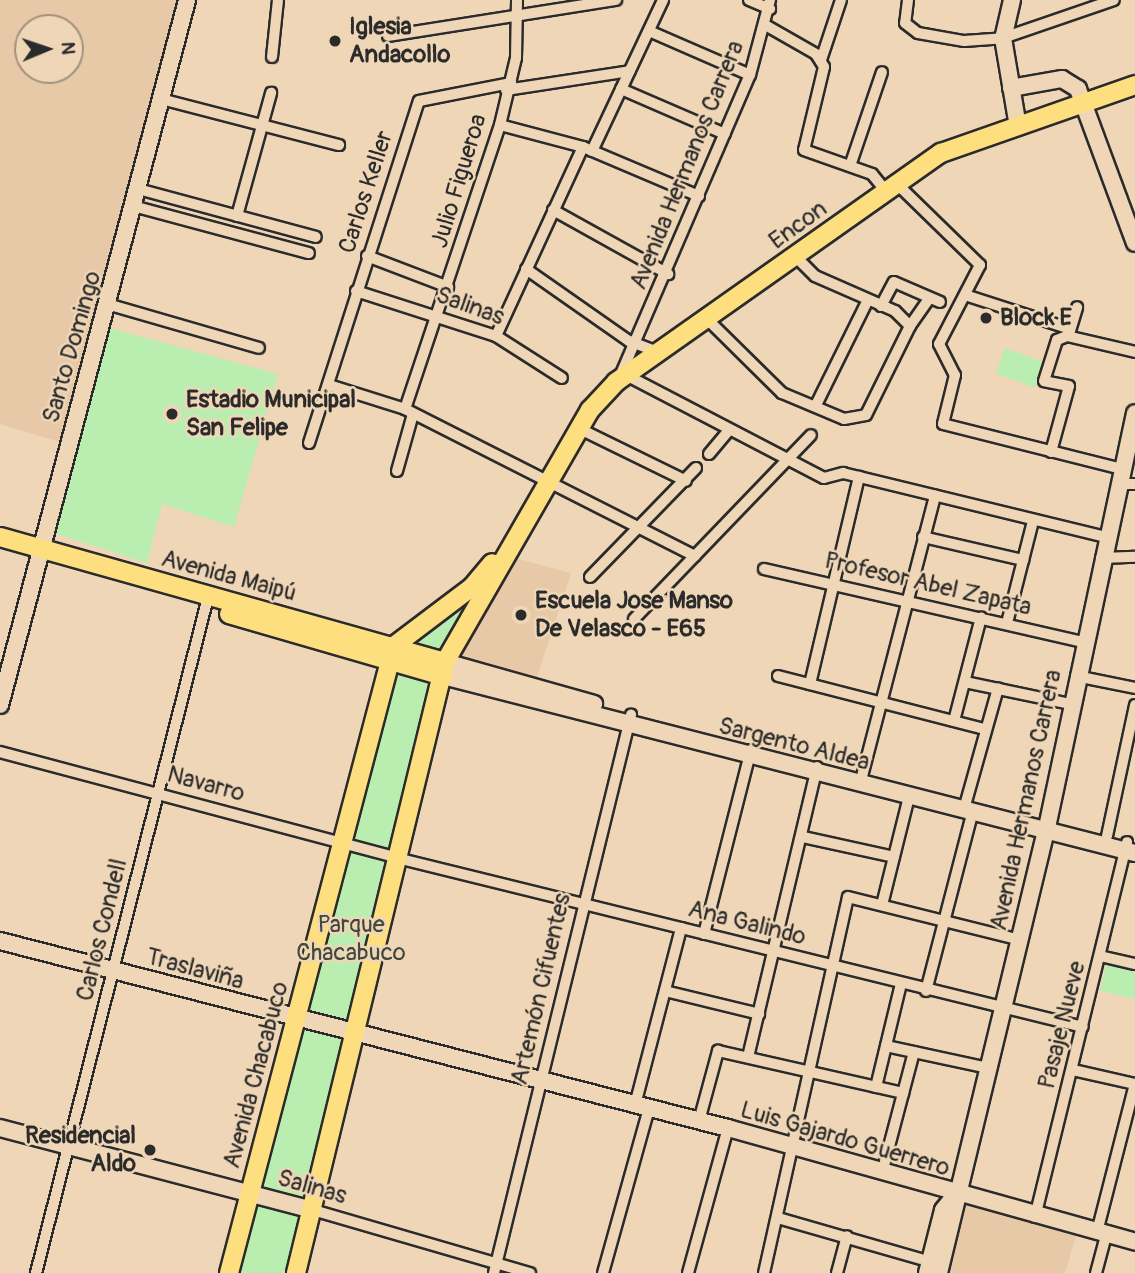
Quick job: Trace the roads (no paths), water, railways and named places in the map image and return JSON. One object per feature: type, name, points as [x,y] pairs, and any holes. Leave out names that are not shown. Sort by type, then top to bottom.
[{"type":"main road","name":"Encon","points":[[444,669],[578,428],[621,379],[709,321],[941,153],[1135,85]]},
{"type":"main road","name":"Encon","points":[[393,654],[472,587],[548,484]]},
{"type":"main road","name":"Avenida Maipú","points":[[0,537],[37,554]]},
{"type":"main road","name":"Avenida Maipú","points":[[0,549],[37,554],[444,669]]},
{"type":"main road","name":"Avenida Chacabuco","points":[[229,1273],[393,654]]},
{"type":"main road","points":[[296,1273],[401,859],[444,669]]},
{"type":"street","name":"Santo Domingo","points":[[0,705],[37,554],[134,206],[187,0]]},
{"type":"street","points":[[272,57],[278,0]]},
{"type":"street","name":"Julio Figueroa","points":[[397,471],[409,412],[500,125],[509,86],[518,15],[517,0]]},
{"type":"street","points":[[388,36],[616,0]]},
{"type":"street","points":[[496,336],[553,210],[621,89],[663,0]]},
{"type":"street","points":[[749,0],[770,5]]},
{"type":"street","points":[[841,0],[821,60],[825,77],[802,146],[876,176],[978,260],[965,295],[940,341],[955,376],[943,424],[1051,452],[1135,484]]},
{"type":"street","points":[[908,0],[905,23],[918,33],[1003,38],[1088,5],[1114,0]]},
{"type":"street","points":[[1012,0],[1003,38],[1017,127]]},
{"type":"street","name":"Avenida Hermanos Carrera","points":[[621,379],[639,345],[750,75],[767,26],[770,5]]},
{"type":"street","points":[[767,26],[821,60]]},
{"type":"street","points":[[649,31],[750,75]]},
{"type":"street","name":"Carlos Keller","points":[[309,443],[329,386],[366,256],[419,101],[509,86],[630,71]]},
{"type":"street","points":[[850,166],[882,72]]},
{"type":"street","points":[[1011,88],[1062,79],[1086,102],[1133,232]]},
{"type":"street","points":[[621,89],[725,134]]},
{"type":"street","points":[[237,216],[271,93]]},
{"type":"street","points":[[162,99],[339,145]]},
{"type":"street","points":[[500,125],[587,149],[699,196]]},
{"type":"street","points":[[138,189],[316,237]]},
{"type":"street","points":[[134,206],[309,253]]},
{"type":"street","points":[[553,210],[668,274]]},
{"type":"street","name":"Salinas","points":[[366,256],[448,287]]},
{"type":"street","points":[[796,257],[815,276],[881,306],[910,326]]},
{"type":"street","points":[[526,269],[639,345],[661,353]]},
{"type":"street","points":[[709,321],[782,393],[844,419],[866,415],[910,326],[934,300],[894,282],[881,306]]},
{"type":"street","name":"Salinas","points":[[356,291],[496,336],[562,378]]},
{"type":"street","points":[[965,295],[1069,333],[1135,352]]},
{"type":"street","points":[[816,405],[868,300]]},
{"type":"street","points":[[107,304],[259,348]]},
{"type":"street","points":[[1051,452],[1069,386],[1044,381],[1057,340],[1069,333],[1077,307]]},
{"type":"street","points":[[621,379],[788,458],[824,478],[844,473],[1105,537]]},
{"type":"street","points":[[329,386],[409,412],[695,556]]},
{"type":"street","name":"Avenida Hermanos Carrera","points":[[939,1273],[955,1195],[1021,940],[1047,827],[1082,642],[1135,413]]},
{"type":"street","points":[[578,428],[686,481]]},
{"type":"street","points":[[709,454],[729,430]]},
{"type":"street","points":[[634,619],[811,435]]},
{"type":"street","points":[[590,577],[642,528],[696,468]]},
{"type":"street","points":[[810,684],[859,477]]},
{"type":"street","points":[[862,780],[935,496]]},
{"type":"street","points":[[1007,623],[1033,521]]},
{"type":"street","points":[[923,537],[1023,560]]},
{"type":"street","points":[[1101,558],[1135,557]]},
{"type":"street","name":"Profesor Abel Zapata","points":[[764,569],[1082,642]]},
{"type":"street","name":"Carlos Condell","points":[[36,1273],[207,602]]},
{"type":"street","points":[[954,721],[981,617]]},
{"type":"street","name":"Sargento Aldea","points":[[444,669],[750,752],[1131,847]]},
{"type":"street","points":[[778,676],[881,706],[985,729]]},
{"type":"street","points":[[1076,676],[1135,688]]},
{"type":"street","points":[[965,682],[1070,704]]},
{"type":"street","points":[[926,990],[945,921],[985,729],[998,688]]},
{"type":"street","points":[[1107,836],[1135,705]]},
{"type":"street","name":"Artemón Cifuentes","points":[[495,1268],[542,1081],[582,903],[630,720]]},
{"type":"street","name":"Navarro","points":[[0,752],[343,841],[401,859]]},
{"type":"street","points":[[704,934],[750,752]]},
{"type":"street","points":[[748,1057],[803,837],[817,769]]},
{"type":"street","name":"Sargento Aldea","points":[[862,780],[909,797],[969,808]]},
{"type":"street","points":[[881,905],[909,797]]},
{"type":"street","name":"Sargento Aldea","points":[[1047,827],[1107,836],[1131,847]]},
{"type":"street","points":[[803,837],[894,857]]},
{"type":"street","name":"Pasaje Nueve","points":[[1035,1217],[1100,956],[1131,847]]},
{"type":"street","name":"Ana Galindo","points":[[401,859],[1002,1010],[1083,1027]]},
{"type":"street","points":[[764,1273],[794,1146],[791,1130],[848,897],[1021,940]]},
{"type":"street","points":[[603,1273],[681,928]]},
{"type":"street","name":"Traslaviña","points":[[0,941],[542,1081]]},
{"type":"street","points":[[1100,956],[1135,964]]},
{"type":"street","points":[[876,1087],[901,984]]},
{"type":"street","points":[[665,991],[759,1014]]},
{"type":"street","points":[[886,1046],[988,1068]]},
{"type":"street","points":[[699,1121],[718,1051],[903,1093]]},
{"type":"street","points":[[882,1173],[914,1052]]},
{"type":"street","points":[[1073,1070],[1135,1084],[1101,1233],[1096,1273]]},
{"type":"street","name":"Luis Gajardo Guerrero","points":[[542,1081],[728,1128],[955,1195],[1135,1242]]},
{"type":"street","name":"Salinas","points":[[0,1128],[313,1210],[495,1268],[530,1273]]},
{"type":"street","points":[[688,1273],[728,1128]]},
{"type":"street","name":"Avenida Hermanos Carrera","points":[[924,1266],[943,1210],[955,1195]]},
{"type":"street","points":[[778,1218],[846,1236],[924,1266]]},
{"type":"street","points":[[837,1273],[846,1236]]},
{"type":"place","name":"Iglesia Andacollo","points":[[335,41]]},
{"type":"place","name":"Block E","points":[[986,318]]},
{"type":"place","name":"Estadio Municipal San Felipe","points":[[172,414]]},
{"type":"place","name":"Escuela Jose Manso De Velasco - E65","points":[[521,615]]},
{"type":"place","name":"Residencial Aldo","points":[[150,1150]]},
{"type":"park label","name":"Parque Chacabuco","points":[[351,939]]}]
